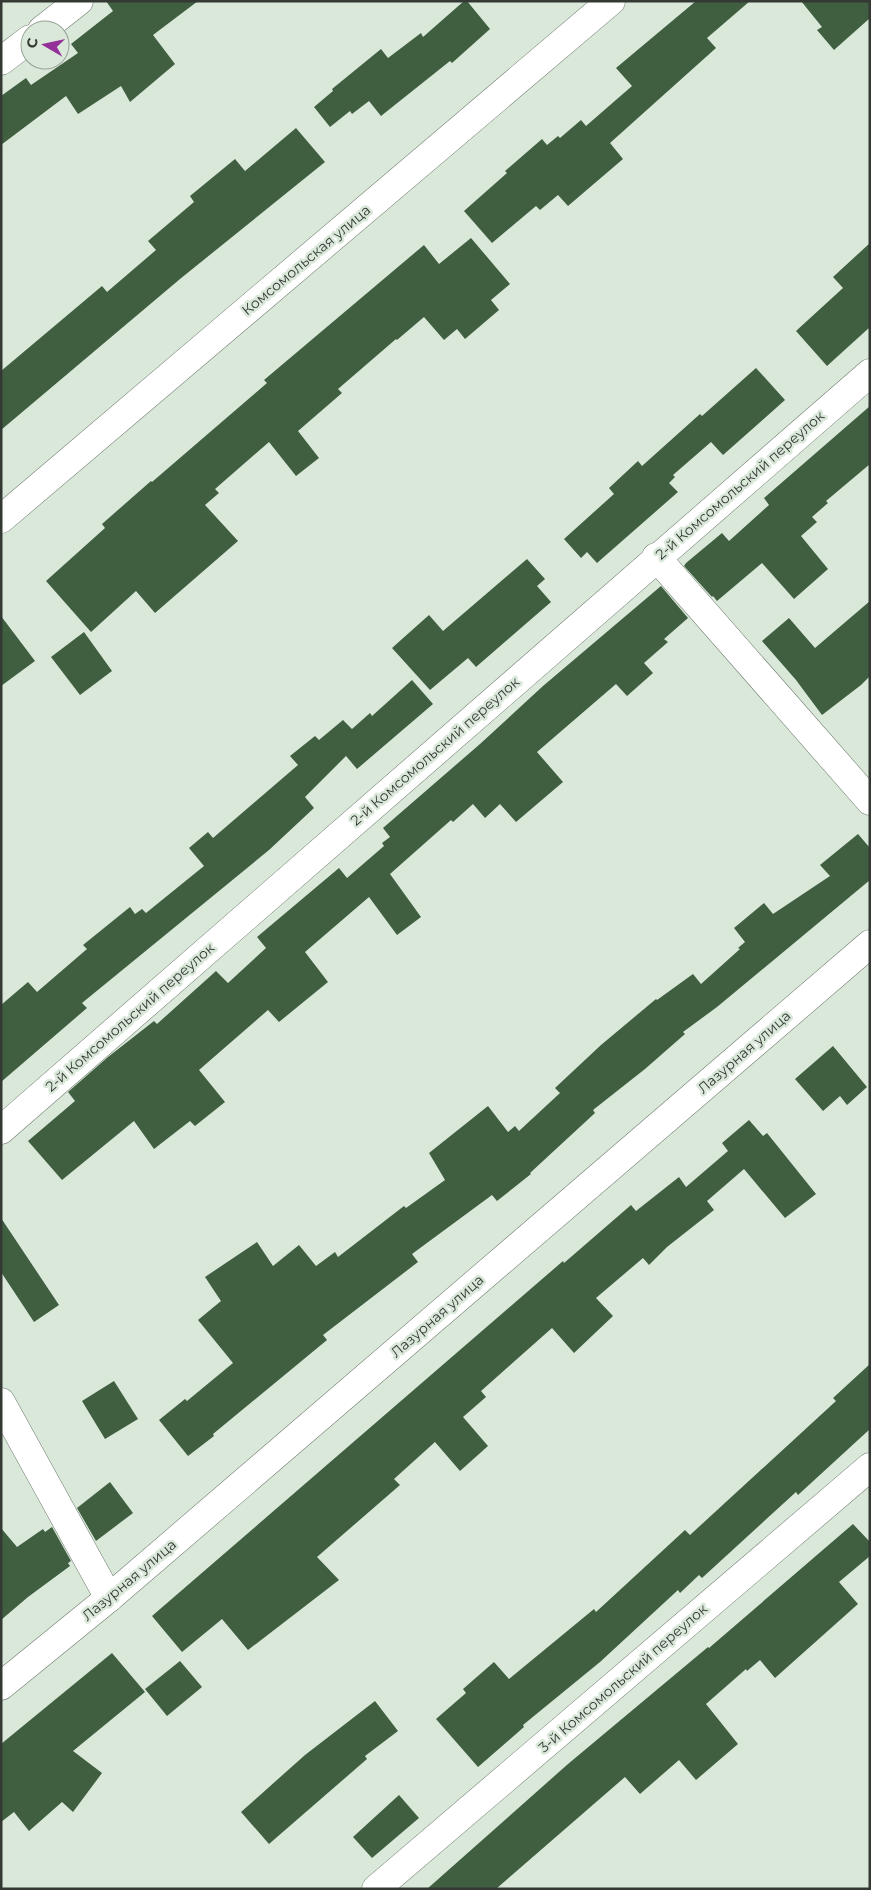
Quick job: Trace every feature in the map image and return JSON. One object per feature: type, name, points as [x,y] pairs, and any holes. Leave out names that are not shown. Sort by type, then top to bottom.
[{"type":"street","points":[[55,20],[79,1]]},
{"type":"street","name":"Комсомольская улица","points":[[1,519],[611,1]]},
{"type":"street","points":[[1,61],[20,47]]},
{"type":"street","name":"2-й Комсомольский переулок","points":[[1,1130],[870,372]]},
{"type":"street","points":[[656,557],[870,801]]},
{"type":"street","name":"Лазурная улица","points":[[1,1686],[109,1598],[870,944]]},
{"type":"street","points":[[1,1402],[109,1598]]},
{"type":"street","name":"3-й Комсомольский переулок","points":[[376,1889],[870,1466]]},
{"type":"building","points":[[106,1],[198,1],[153,35],[175,64],[130,102],[121,86],[78,114],[66,96],[1,145],[1,96],[26,78],[31,85],[53,70],[70,70],[70,58],[78,53],[71,44],[113,11]]},
{"type":"building","points":[[464,1],[467,1],[490,29],[452,63],[450,61],[381,116],[369,101],[352,114],[350,111],[330,127],[314,107],[333,91],[332,89],[381,49],[388,58],[421,33],[423,37]]},
{"type":"building","points":[[696,1],[750,1],[707,38],[716,48],[610,143],[623,159],[568,206],[558,195],[540,210],[536,206],[492,243],[464,211],[507,173],[505,171],[542,139],[547,145],[558,136],[560,138],[581,120],[586,126],[632,86],[616,68]]},
{"type":"building","points":[[801,1],[870,1],[870,18],[834,50],[817,30],[822,27]]},
{"type":"building","points":[[296,128],[325,162],[180,279],[1,430],[1,371],[102,286],[107,292],[156,250],[148,241],[194,202],[190,196],[235,159],[245,171]]},
{"type":"building","points":[[471,238],[510,284],[491,300],[499,310],[465,339],[457,329],[444,340],[424,317],[396,339],[338,389],[342,393],[298,431],[319,458],[296,476],[269,442],[215,489],[219,493],[205,505],[238,541],[155,613],[136,591],[91,632],[46,581],[105,528],[102,524],[267,383],[264,380],[424,245],[439,264]]},
{"type":"building","points":[[870,243],[870,327],[827,366],[796,331],[843,288],[833,277]]},
{"type":"building","points":[[756,368],[785,400],[723,455],[711,442],[673,475],[675,477],[669,483],[678,492],[597,563],[587,552],[581,558],[564,539],[614,494],[609,488],[638,461],[642,466],[700,414],[702,416]]},
{"type":"building","points":[[870,406],[870,464],[826,501],[828,503],[812,517],[817,522],[801,536],[828,569],[794,599],[762,563],[717,601],[712,597],[684,566],[686,563],[722,533],[729,541],[769,505],[764,498]]},
{"type":"building","points":[[527,559],[545,579],[537,586],[551,602],[476,667],[468,658],[430,690],[392,648],[429,615],[443,631]]},
{"type":"building","points":[[661,586],[688,618],[664,639],[668,642],[644,663],[653,673],[627,696],[616,684],[537,752],[563,782],[516,822],[500,804],[485,818],[473,804],[453,822],[451,820],[390,874],[421,917],[397,935],[369,897],[305,952],[328,982],[279,1022],[268,1010],[199,1070],[225,1102],[195,1126],[190,1121],[154,1149],[134,1121],[62,1180],[28,1141],[75,1101],[68,1092],[108,1057],[154,1021],[157,1024],[216,971],[228,983],[266,948],[257,937],[339,868],[347,878],[384,846],[382,843],[390,837],[383,828],[480,744],[543,686]]},
{"type":"building","points":[[870,601],[870,676],[822,715],[796,680],[762,641],[789,618],[815,648]]},
{"type":"building","points":[[1,616],[35,661],[1,686]]},
{"type":"building","points":[[84,632],[112,671],[80,695],[51,657]]},
{"type":"building","points":[[412,680],[433,704],[357,769],[346,756],[305,797],[314,808],[269,850],[82,1003],[87,1008],[1,1082],[1,1005],[28,982],[37,992],[87,949],[83,945],[130,907],[135,914],[142,909],[146,913],[204,866],[189,848],[208,832],[213,838],[298,765],[290,756],[315,736],[319,740],[343,720],[352,729],[370,713],[372,716]]},
{"type":"building","points":[[858,834],[870,848],[870,880],[717,1007],[683,1032],[685,1034],[645,1069],[593,1110],[595,1113],[531,1174],[497,1201],[492,1195],[412,1254],[418,1262],[323,1335],[327,1340],[188,1456],[159,1420],[185,1399],[187,1401],[233,1363],[198,1320],[221,1301],[205,1277],[257,1242],[273,1266],[299,1245],[316,1266],[335,1252],[338,1257],[404,1206],[406,1208],[445,1180],[429,1153],[488,1106],[508,1132],[515,1126],[519,1131],[560,1093],[555,1088],[601,1045],[656,999],[693,974],[701,984],[740,949],[738,948],[745,942],[734,928],[764,903],[773,914],[830,876],[820,865]]},
{"type":"building","points":[[833,1046],[867,1087],[847,1105],[840,1096],[823,1111],[795,1079]]},
{"type":"building","points":[[749,1120],[763,1136],[767,1133],[816,1194],[785,1218],[744,1169],[707,1201],[714,1210],[667,1247],[649,1265],[643,1258],[596,1298],[613,1316],[574,1353],[552,1328],[481,1391],[486,1397],[463,1417],[488,1446],[460,1471],[435,1442],[394,1479],[400,1485],[317,1557],[339,1580],[248,1650],[222,1619],[182,1652],[152,1616],[563,1261],[564,1263],[631,1205],[636,1211],[679,1177],[686,1187],[728,1151],[722,1143]]},
{"type":"building","points":[[1,1218],[59,1305],[34,1322],[1,1272]]},
{"type":"building","points":[[870,1364],[870,1429],[798,1495],[796,1492],[702,1578],[699,1575],[680,1593],[678,1590],[600,1662],[523,1725],[524,1727],[478,1767],[436,1719],[466,1693],[463,1689],[494,1662],[509,1679],[594,1609],[596,1612],[685,1530],[690,1535],[836,1401],[833,1398]]},
{"type":"building","points":[[114,1381],[138,1419],[105,1439],[82,1401]]},
{"type":"building","points":[[110,1482],[133,1513],[96,1541],[77,1508]]},
{"type":"building","points":[[853,1524],[870,1542],[870,1556],[839,1582],[858,1604],[775,1678],[760,1660],[747,1671],[746,1669],[706,1704],[738,1744],[696,1780],[679,1760],[640,1794],[625,1777],[496,1889],[427,1889],[568,1764],[709,1648]]},
{"type":"building","points":[[52,1527],[71,1561],[68,1563],[70,1566],[1,1620],[1,1528],[17,1547],[43,1529],[45,1532]]},
{"type":"building","points":[[112,1653],[145,1692],[73,1751],[102,1773],[73,1812],[62,1802],[29,1831],[14,1812],[1,1822],[1,1744]]},
{"type":"building","points":[[180,1661],[202,1687],[167,1716],[145,1689]]},
{"type":"building","points":[[375,1701],[398,1731],[365,1756],[367,1759],[269,1844],[241,1812],[305,1755]]},
{"type":"building","points":[[399,1795],[419,1818],[372,1858],[353,1837]]}]
